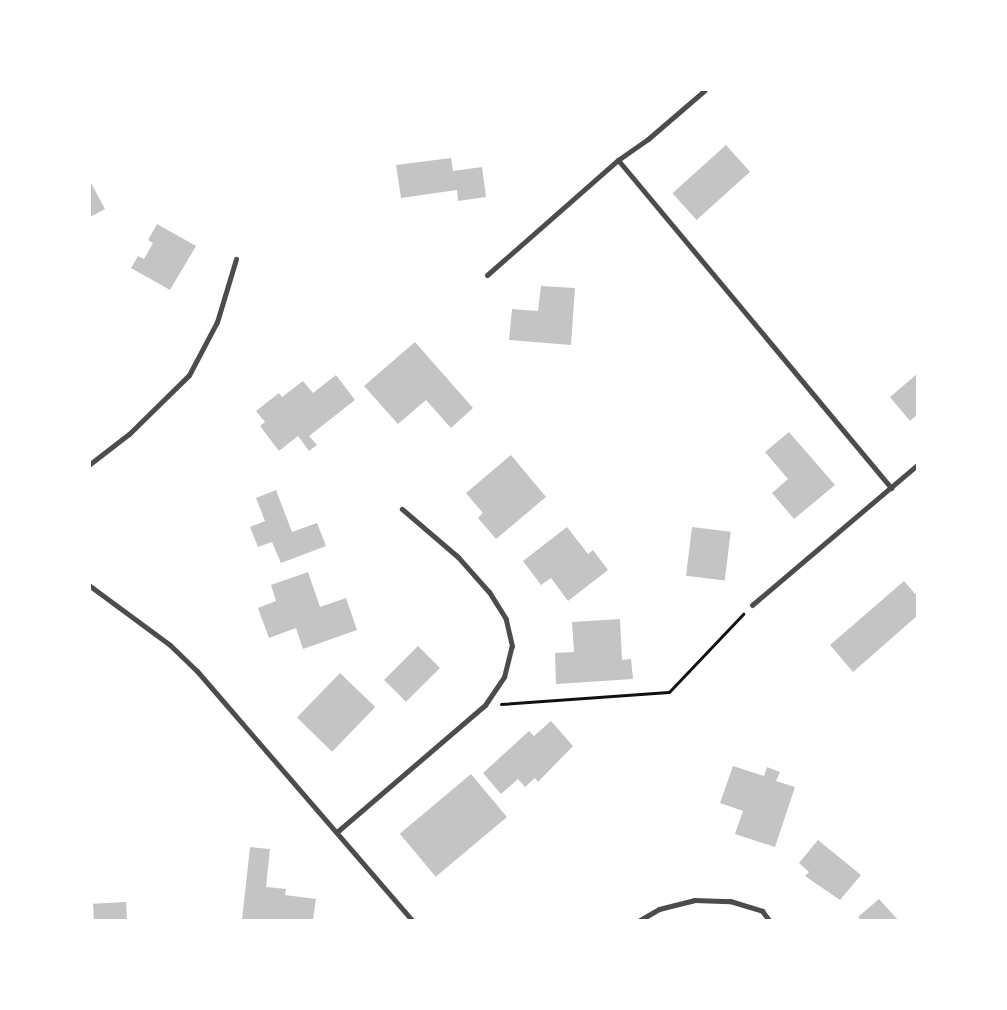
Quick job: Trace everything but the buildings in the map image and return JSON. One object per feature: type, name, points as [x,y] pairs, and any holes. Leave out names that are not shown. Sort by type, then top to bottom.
[{"type":"street","points":[[487,275],[618,160],[648,139],[705,90]]},
{"type":"street","points":[[618,160],[891,488]]},
{"type":"street","points":[[90,464],[129,434],[189,374],[217,322],[236,259]]},
{"type":"street","points":[[752,605],[917,465]]},
{"type":"street","points":[[338,831],[486,705],[504,677],[512,646],[506,619],[489,592],[458,557],[402,509]]},
{"type":"street","points":[[90,586],[170,645],[196,671],[338,831],[412,920]]},
{"type":"street","points":[[640,920],[659,909],[694,900],[730,901],[762,911],[770,920]]},
{"type":"path","points":[[486,705],[669,692],[752,605]]}]
